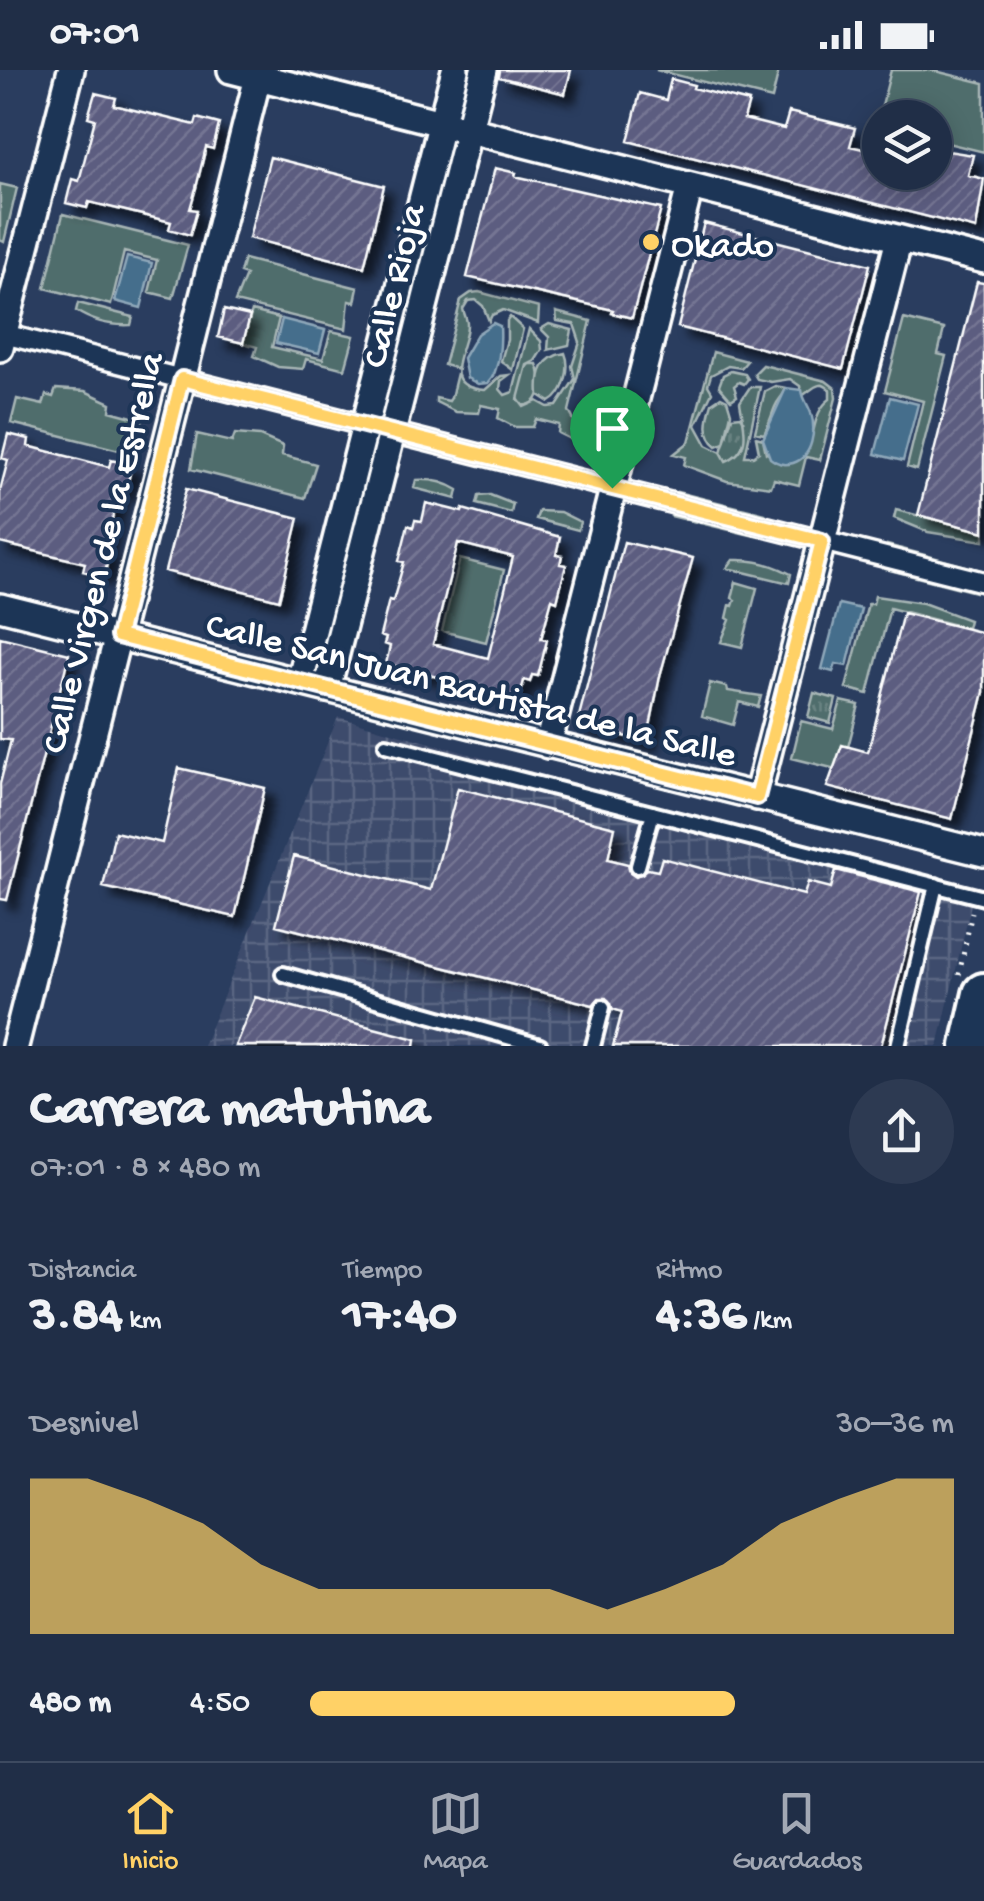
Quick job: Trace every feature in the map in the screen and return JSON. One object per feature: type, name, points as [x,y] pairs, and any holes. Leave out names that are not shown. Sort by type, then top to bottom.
[{"type":"main road","points":[[970,992],[972,1046]]},
{"type":"street","points":[[71,70],[1,339],[182,379],[984,582]]},
{"type":"street","points":[[231,70],[258,77],[288,77],[468,132],[984,260]]},
{"type":"street","name":"Calle Rioja","points":[[300,682],[456,70]]},
{"type":"street","name":"Calle Rioja","points":[[327,690],[468,132],[478,71]]},
{"type":"street","name":"Calle Virgen de la Estrella","points":[[15,1046],[258,77]]},
{"type":"street","points":[[548,745],[690,186]]},
{"type":"street","points":[[757,797],[899,239]]},
{"type":"street","name":"Calle San Juan Bautista de la Salle","points":[[0,607],[984,852]]},
{"type":"lane","points":[[386,745],[980,897]]},
{"type":"lane","points":[[638,866],[653,813]]},
{"type":"lane","points":[[898,1046],[936,885]]},
{"type":"lane","points":[[283,974],[540,1046]]},
{"type":"lane","points":[[593,1046],[603,1007]]},
{"type":"path","points":[[970,992],[980,897]]},
{"type":"shaded area","points":[[127,257],[152,263],[141,308],[115,301]]},
{"type":"shaded area","points":[[282,319],[325,330],[319,353],[276,343]]},
{"type":"shaded area","points":[[493,323],[500,326],[497,364],[488,383],[478,384],[467,378],[463,358],[477,334]]},
{"type":"shaded area","points":[[786,388],[802,390],[813,427],[805,455],[786,464],[770,458],[763,439]]},
{"type":"shaded area","points":[[890,397],[918,404],[903,461],[875,454]]},
{"type":"shaded area","points":[[839,604],[861,609],[847,666],[836,664],[833,672],[822,669]]},
{"type":"shaded area","points":[[338,717],[973,896],[938,1046],[203,1046]]},
{"type":"green space","points":[[656,70],[779,70],[772,99]]},
{"type":"green space","points":[[891,70],[931,70],[984,83],[984,152],[952,144],[952,100],[883,100]]},
{"type":"green space","points":[[0,184],[17,188],[4,242],[0,240]]},
{"type":"green space","points":[[63,214],[188,245],[173,298],[149,292],[157,260],[124,252],[111,305],[45,288]]},
{"type":"green space","points":[[244,259],[358,288],[355,302],[349,301],[346,329],[235,302],[246,275],[240,273]]},
{"type":"green space","points":[[479,292],[539,308],[538,323],[503,310],[489,321],[483,306],[476,300],[468,301],[463,309],[467,324],[458,369],[444,365],[461,300]]},
{"type":"green space","points":[[78,303],[133,317],[131,325],[89,318],[76,311]]},
{"type":"green space","points":[[252,311],[279,318],[272,347],[323,359],[331,331],[354,336],[345,369],[306,359],[303,369],[278,367],[254,356],[257,347],[243,343]]},
{"type":"green space","points":[[556,312],[591,321],[569,411],[579,430],[603,436],[601,444],[578,443],[558,433],[559,425],[536,419],[533,427],[515,427],[498,418],[500,409],[481,405],[479,413],[456,412],[436,402],[436,398],[449,401],[458,371],[461,382],[485,390],[501,376],[509,375],[501,381],[500,389],[505,395],[513,392],[529,329],[541,341],[542,350],[527,365],[518,399],[524,407],[537,401],[548,407],[557,406],[575,379],[572,366],[580,342],[574,324],[557,321]]},
{"type":"green space","points":[[510,317],[523,329],[513,370],[501,361]]},
{"type":"green space","points":[[904,319],[944,329],[938,354],[946,356],[917,470],[907,467],[923,401],[885,391]]},
{"type":"green space","points":[[549,324],[572,330],[569,345],[548,350],[549,337],[541,329]]},
{"type":"green space","points":[[713,352],[747,361],[741,368],[728,366],[711,375],[708,385],[712,392],[696,425],[707,445],[721,452],[726,461],[744,443],[740,402],[750,387],[760,387],[745,456],[759,452],[756,437],[763,439],[766,453],[793,463],[807,449],[818,414],[830,399],[830,390],[823,385],[802,396],[800,386],[790,379],[757,379],[754,374],[763,365],[826,381],[835,388],[836,398],[820,460],[806,457],[799,485],[774,479],[771,487],[727,481],[684,465],[686,457],[674,454],[689,442]]},
{"type":"green space","points":[[565,353],[565,380],[560,393],[550,402],[539,395],[540,373],[551,358]]},
{"type":"green space","points":[[529,364],[537,364],[540,391],[534,402],[521,405],[519,384]]},
{"type":"green space","points":[[731,371],[745,374],[748,379],[734,386],[737,396],[731,400],[719,386],[723,375]]},
{"type":"green space","points":[[775,386],[786,388],[764,434],[755,432],[765,391]]},
{"type":"green space","points":[[56,389],[85,391],[111,403],[110,411],[143,420],[135,454],[11,423],[17,399],[43,405],[46,395],[53,397]]},
{"type":"green space","points":[[721,397],[727,400],[731,413],[724,443],[717,446],[708,432],[708,421],[712,403]]},
{"type":"green space","points":[[741,416],[746,429],[744,442],[737,454],[726,461],[721,452],[732,417]]},
{"type":"green space","points":[[197,434],[232,442],[235,434],[260,436],[283,446],[282,455],[316,464],[305,498],[191,469]]},
{"type":"green space","points":[[416,480],[453,487],[458,490],[456,499],[414,488]]},
{"type":"green space","points":[[677,492],[765,514],[759,537],[671,516]]},
{"type":"green space","points":[[490,495],[513,504],[511,513],[477,504],[479,496]]},
{"type":"green space","points":[[896,510],[984,532],[984,541],[928,532],[894,518]]},
{"type":"green space","points":[[539,511],[560,512],[580,522],[578,530],[536,519]]},
{"type":"green space","points":[[887,545],[981,570],[975,592],[882,568]]},
{"type":"green space","points":[[460,559],[504,570],[486,642],[442,631]]},
{"type":"green space","points":[[733,560],[777,567],[791,574],[789,583],[727,568]]},
{"type":"green space","points":[[736,582],[757,588],[742,647],[721,642],[730,620],[730,605],[735,600],[732,598]]},
{"type":"green space","points":[[875,596],[923,603],[969,620],[967,628],[890,608],[868,694],[846,688],[868,604],[873,604]]},
{"type":"green space","points":[[710,683],[727,687],[728,691],[761,696],[758,707],[739,702],[733,725],[702,716]]},
{"type":"green space","points":[[814,693],[836,699],[830,723],[808,717]]},
{"type":"green space","points":[[841,701],[859,705],[848,747],[842,746],[836,769],[792,758],[801,721],[833,729]]},
{"type":"building","points":[[500,70],[571,70],[565,94],[499,77]]},
{"type":"building","points":[[671,79],[749,102],[744,119],[784,129],[789,112],[855,128],[850,146],[862,149],[862,190],[952,190],[952,152],[973,155],[968,175],[984,179],[976,229],[628,141],[640,93],[666,100]]},
{"type":"building","points":[[95,93],[116,98],[114,105],[195,125],[197,118],[219,124],[213,149],[206,147],[190,209],[197,210],[190,235],[169,229],[171,222],[89,202],[87,208],[66,203],[72,179],[79,181],[95,119],[88,117]]},
{"type":"building","points":[[270,157],[384,186],[364,267],[249,238]]},
{"type":"building","points":[[495,168],[661,209],[632,318],[612,313],[613,310],[467,277]]},
{"type":"building","points":[[704,223],[870,265],[843,369],[678,327]]},
{"type":"building","points":[[977,282],[984,283],[984,532],[918,515]]},
{"type":"building","points":[[224,310],[250,316],[243,343],[218,337]]},
{"type":"building","points":[[8,434],[29,439],[28,446],[109,467],[111,460],[132,465],[126,490],[120,488],[114,511],[104,576],[83,571],[85,563],[0,543],[0,491],[8,460],[2,458]]},
{"type":"building","points":[[186,489],[299,518],[279,600],[165,571]]},
{"type":"building","points":[[426,503],[462,512],[463,509],[560,537],[556,555],[562,556],[560,564],[566,565],[541,639],[547,640],[538,676],[532,675],[530,682],[524,680],[520,698],[386,664],[390,646],[380,636],[389,600],[393,601],[404,562],[399,561],[408,525],[413,527],[415,520],[422,521]],"holes":[[[458,543],[513,557],[488,658],[433,644]]]},
{"type":"building","points":[[624,542],[693,558],[660,676],[647,742],[577,724]]},
{"type":"building","points":[[903,613],[984,633],[984,692],[952,819],[827,787],[842,745],[868,752]]},
{"type":"building","points":[[0,637],[69,654],[7,900],[0,899],[0,784],[11,740],[0,739]]},
{"type":"building","points":[[179,768],[265,788],[235,917],[103,887],[115,832],[162,843]]},
{"type":"building","points":[[458,788],[615,827],[608,859],[628,864],[636,876],[648,869],[658,871],[662,858],[804,895],[808,882],[831,888],[836,870],[921,892],[881,1046],[613,1046],[622,1012],[613,1009],[606,998],[599,998],[593,1005],[276,925],[294,856],[431,890]]},
{"type":"building","points":[[255,997],[416,1039],[415,1046],[235,1046]]},
{"type":"place","name":"Okado","points":[[651,242]]},
{"type":"route","points":[[182,379],[612,488],[822,541],[757,797],[118,636],[182,379]]}]
